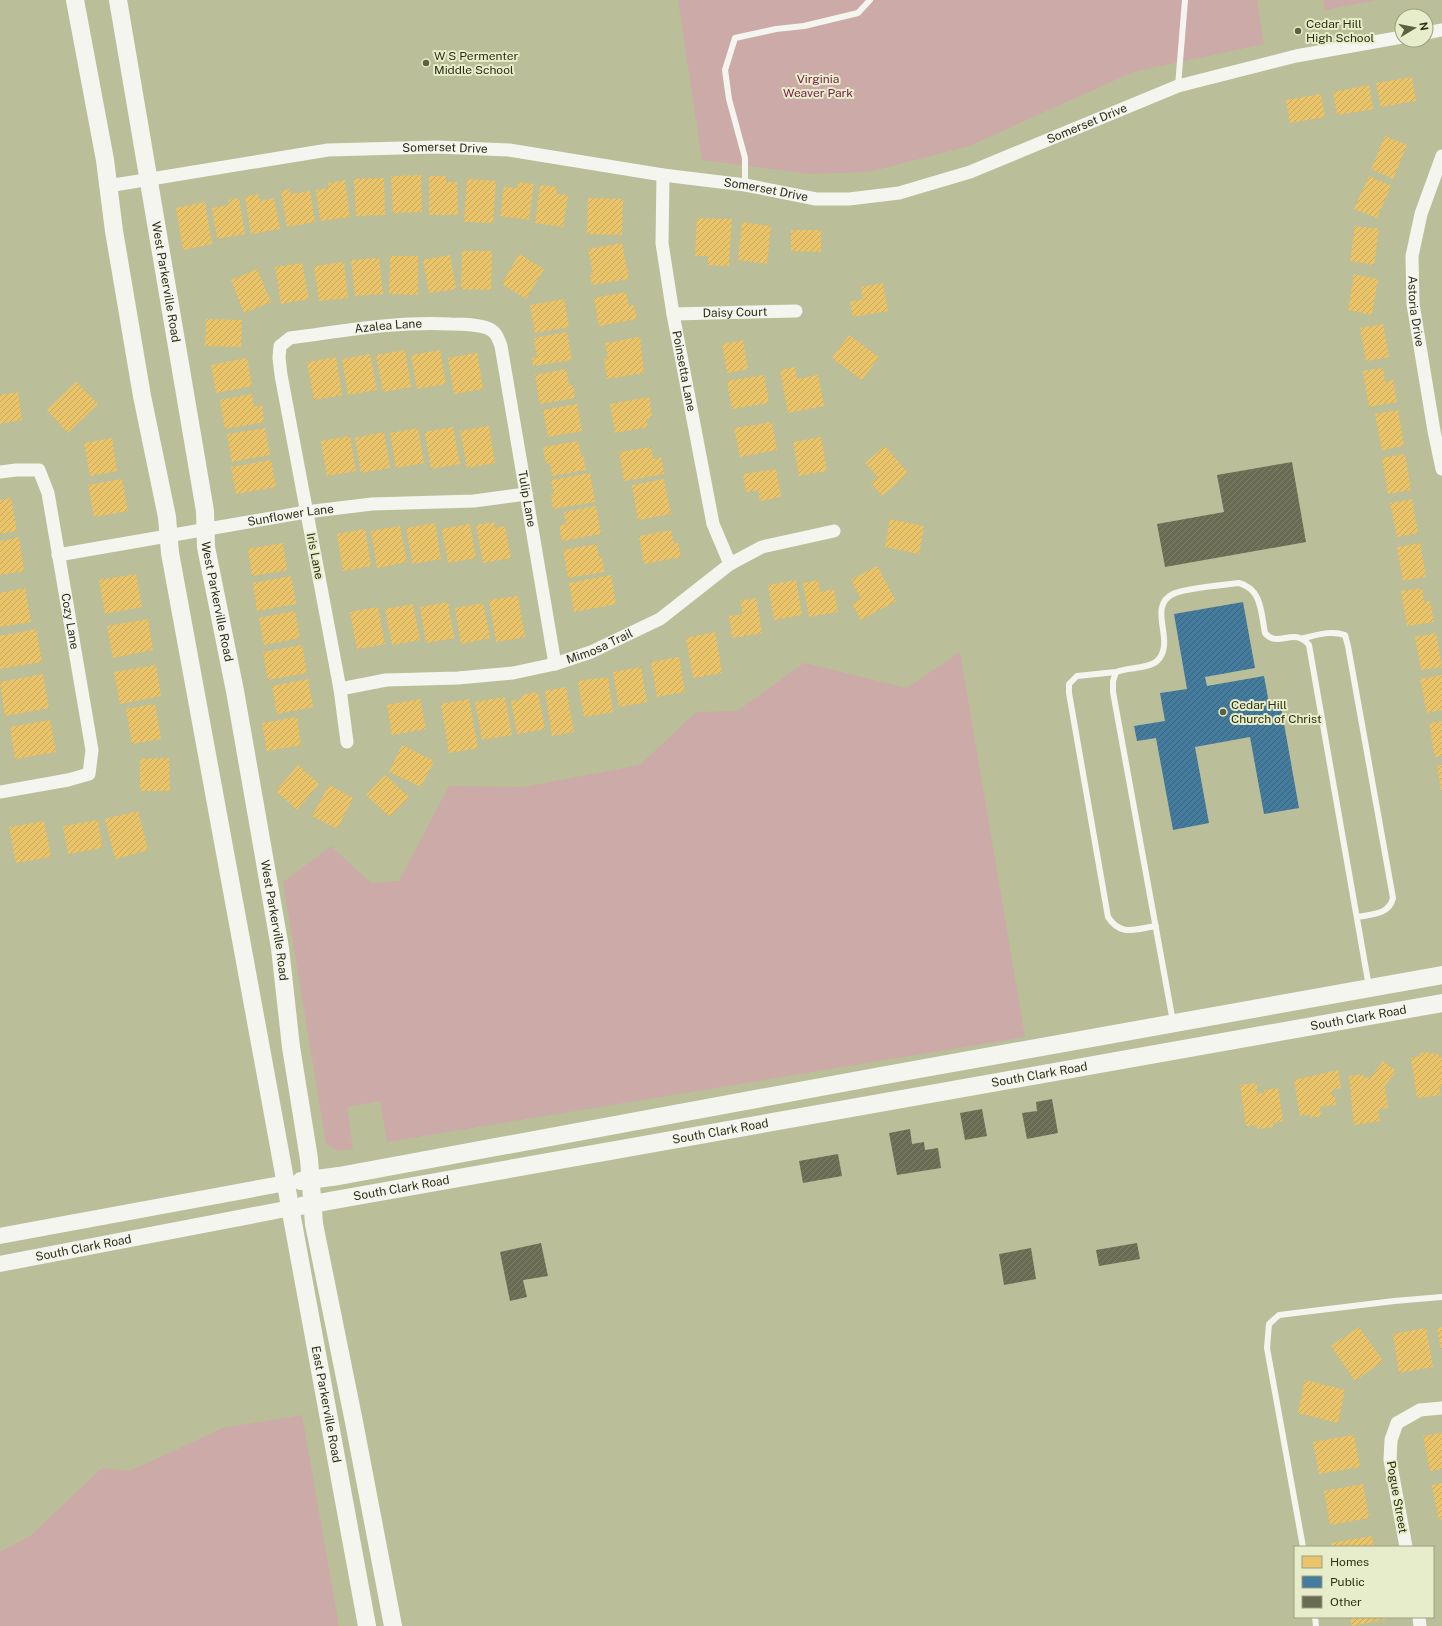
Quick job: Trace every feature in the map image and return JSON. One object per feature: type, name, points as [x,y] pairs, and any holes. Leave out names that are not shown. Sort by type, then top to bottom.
[{"type":"main road","points":[[75,0],[108,186],[142,396],[167,517],[168,536],[207,761],[286,1183]]},
{"type":"main road","name":"West Parkerville Road","points":[[118,0],[205,511],[206,547],[235,691],[280,948],[290,1047],[312,1180],[313,1204]]},
{"type":"main road","name":"South Clark Road","points":[[286,1183],[339,1176],[1442,975]]},
{"type":"main road","points":[[1369,988],[1374,1015]]},
{"type":"main road","name":"South Clark Road","points":[[291,1208],[1442,1003]]},
{"type":"main road","points":[[1173,1023],[1179,1050]]},
{"type":"main road","name":"East Parkerville Road","points":[[286,1183],[367,1626]]},
{"type":"main road","name":"East Parkerville Road","points":[[313,1204],[314,1224],[393,1626]]},
{"type":"street","name":"Somerset Drive","points":[[108,186],[328,150],[423,147],[509,150],[663,175],[745,185],[816,199],[849,199],[899,193],[970,172],[1178,86],[1296,56],[1394,38]]},
{"type":"street","name":"Astoria Drive","points":[[1442,156],[1421,214],[1412,256],[1413,304],[1438,430],[1442,469]]},
{"type":"street","name":"Poinsetta Lane","points":[[663,175],[662,243],[673,314],[713,524],[730,564]]},
{"type":"street","name":"Daisy Court","points":[[673,314],[796,311]]},
{"type":"street","name":"Azalea Lane","points":[[280,346],[290,338],[378,325],[431,323],[473,324],[488,328],[497,335]]},
{"type":"street","name":"Tulip Lane","points":[[497,335],[501,346],[555,664]]},
{"type":"street","name":"Iris Lane","points":[[280,346],[279,358],[281,375],[340,689],[347,742]]},
{"type":"street","name":"Cozy Lane","points":[[0,472],[39,470],[48,493],[92,750],[89,774],[68,780],[0,792]]},
{"type":"street","name":"Sunflower Lane","points":[[58,555],[306,512],[372,504],[474,502],[526,494]]},
{"type":"street","name":"Mimosa Trail","points":[[340,689],[386,680],[458,678],[513,673],[555,664],[591,652],[660,619],[730,564],[762,547],[834,531]]},
{"type":"street","name":"South Clark Road","points":[[0,1236],[286,1183]]},
{"type":"street","name":"South Clark Road","points":[[0,1264],[291,1208]]},
{"type":"street","name":"Pogue Street","points":[[1406,1546],[1390,1460],[1391,1440],[1398,1423],[1420,1410],[1442,1408]]},
{"type":"lane","points":[[745,185],[746,158],[729,99],[725,70],[735,38],[776,29],[804,26],[858,13],[870,0]]},
{"type":"lane","points":[[1178,86],[1185,0]]},
{"type":"lane","points":[[1156,926],[1122,930],[1114,926],[1108,917],[1069,693],[1069,684],[1077,676],[1116,672],[1150,665],[1158,660],[1163,652],[1165,641],[1160,613],[1162,603],[1174,593],[1239,583],[1248,585],[1256,593],[1265,633],[1268,638],[1304,638],[1329,633],[1339,633],[1344,635],[1348,646],[1393,898],[1391,906],[1385,912],[1356,916]]},
{"type":"lane","points":[[1304,638],[1309,646],[1369,988]]},
{"type":"lane","points":[[1116,672],[1113,681],[1113,692],[1173,1023]]},
{"type":"lane","points":[[1302,1546],[1267,1348],[1270,1324],[1279,1315],[1303,1311],[1442,1297]]},
{"type":"green space","name":"Virginia Weaver Park","points":[[678,0],[1257,0],[1264,44],[1133,72],[969,146],[869,172],[810,174],[702,160]]},
{"type":"green space","points":[[1323,0],[1377,0],[1325,10]]},
{"type":"green space","points":[[960,652],[1025,1037],[387,1142],[380,1101],[347,1107],[353,1149],[338,1151],[326,1143],[283,882],[331,846],[371,883],[399,881],[449,786],[523,787],[640,765],[696,712],[737,711],[804,663],[907,688]]},
{"type":"green space","points":[[302,1415],[339,1626],[0,1626],[0,1552],[30,1536],[102,1468],[130,1471],[223,1428]]},
{"type":"building: Homes","points":[[1412,77],[1416,101],[1381,107],[1376,83]]},
{"type":"building: Homes","points":[[1369,85],[1373,109],[1337,115],[1333,92]]},
{"type":"building: Homes","points":[[1321,94],[1325,117],[1290,123],[1286,100]]},
{"type":"building: Homes","points":[[1385,136],[1407,145],[1393,179],[1371,169]]},
{"type":"building: Homes","points":[[421,175],[422,212],[393,213],[391,176]]},
{"type":"building: Homes","points":[[429,176],[446,176],[446,182],[457,182],[458,215],[429,215]]},
{"type":"building: Homes","points":[[1369,176],[1391,186],[1377,218],[1354,209]]},
{"type":"building: Homes","points":[[384,178],[385,215],[356,216],[354,179]]},
{"type":"building: Homes","points":[[467,179],[496,181],[493,223],[464,222]]},
{"type":"building: Homes","points":[[345,180],[350,217],[320,221],[316,190],[329,188],[328,183]]},
{"type":"building: Homes","points":[[518,182],[534,184],[529,220],[500,216],[504,187],[518,188]]},
{"type":"building: Homes","points":[[540,185],[557,187],[556,194],[568,195],[563,227],[535,223]]},
{"type":"building: Homes","points":[[290,189],[291,194],[310,191],[315,222],[287,227],[281,191]]},
{"type":"building: Homes","points":[[258,194],[260,201],[274,198],[280,229],[251,234],[245,197]]},
{"type":"building: Homes","points":[[239,198],[245,234],[217,239],[212,208],[229,205],[228,200]]},
{"type":"building: Homes","points":[[588,198],[623,199],[622,235],[587,234]]},
{"type":"building: Homes","points":[[205,202],[212,244],[183,250],[176,208]]},
{"type":"building: Homes","points":[[697,218],[732,219],[729,266],[708,265],[708,256],[695,256]]},
{"type":"building: Homes","points":[[742,222],[771,226],[767,264],[738,260]]},
{"type":"building: Homes","points":[[1355,226],[1379,229],[1374,265],[1350,261]]},
{"type":"building: Homes","points":[[791,230],[821,230],[821,252],[791,251]]},
{"type":"building: Homes","points":[[622,243],[629,279],[592,285],[590,275],[593,274],[588,249]]},
{"type":"building: Homes","points":[[462,251],[492,251],[491,290],[461,289]]},
{"type":"building: Homes","points":[[519,254],[544,269],[526,299],[502,284]]},
{"type":"building: Homes","points":[[450,255],[456,289],[429,293],[423,260]]},
{"type":"building: Homes","points":[[390,256],[418,256],[418,295],[389,294]]},
{"type":"building: Homes","points":[[379,258],[383,294],[355,296],[351,260]]},
{"type":"building: Homes","points":[[344,262],[348,298],[319,301],[314,266]]},
{"type":"building: Homes","points":[[302,263],[309,299],[281,304],[275,267]]},
{"type":"building: Homes","points":[[257,269],[271,302],[244,313],[231,280]]},
{"type":"building: Homes","points":[[1354,274],[1378,279],[1372,315],[1348,310]]},
{"type":"building: Homes","points":[[883,283],[888,311],[853,317],[850,302],[863,299],[861,287]]},
{"type":"building: Homes","points":[[626,292],[629,306],[634,305],[637,319],[599,326],[594,298]]},
{"type":"building: Homes","points":[[564,299],[569,327],[535,333],[530,305]]},
{"type":"building: Homes","points":[[206,319],[242,320],[241,347],[205,346]]},
{"type":"building: Homes","points":[[1383,324],[1389,357],[1366,361],[1360,328]]},
{"type":"building: Homes","points":[[567,332],[572,360],[533,366],[532,358],[537,357],[534,338]]},
{"type":"building: Homes","points":[[849,335],[879,357],[862,380],[832,358]]},
{"type":"building: Homes","points":[[640,337],[644,373],[607,379],[604,359],[608,358],[605,343]]},
{"type":"building: Homes","points":[[743,340],[748,369],[727,373],[722,344]]},
{"type":"building: Homes","points":[[405,350],[411,387],[383,392],[376,355]]},
{"type":"building: Homes","points":[[440,350],[446,384],[417,389],[411,355]]},
{"type":"building: Homes","points":[[477,353],[483,389],[454,394],[448,358]]},
{"type":"building: Homes","points":[[370,354],[377,390],[348,395],[342,359]]},
{"type":"building: Homes","points":[[336,357],[342,395],[314,400],[307,362]]},
{"type":"building: Homes","points":[[247,358],[252,386],[216,393],[211,365]]},
{"type":"building: Homes","points":[[795,367],[797,379],[818,375],[824,406],[788,413],[780,370]]},
{"type":"building: Homes","points":[[1383,368],[1385,382],[1393,380],[1397,402],[1369,407],[1363,371]]},
{"type":"building: Homes","points":[[566,369],[569,386],[573,385],[575,398],[540,404],[535,375]]},
{"type":"building: Homes","points":[[764,375],[769,403],[732,409],[727,381]]},
{"type":"building: Homes","points":[[76,382],[98,404],[68,433],[47,410]]},
{"type":"building: Homes","points":[[18,392],[22,420],[0,424],[0,395]]},
{"type":"building: Homes","points":[[252,394],[254,407],[262,405],[264,422],[225,429],[220,400]]},
{"type":"building: Homes","points":[[649,397],[652,417],[646,419],[648,427],[615,433],[610,404]]},
{"type":"building: Homes","points":[[577,404],[582,431],[548,437],[543,410]]},
{"type":"building: Homes","points":[[1398,410],[1404,446],[1382,450],[1375,414]]},
{"type":"building: Homes","points":[[772,422],[777,450],[740,457],[734,428]]},
{"type":"building: Homes","points":[[489,426],[495,463],[467,468],[460,431]]},
{"type":"building: Homes","points":[[453,427],[460,464],[431,469],[425,432]]},
{"type":"building: Homes","points":[[265,428],[270,455],[232,462],[227,434]]},
{"type":"building: Homes","points":[[418,428],[424,463],[396,468],[390,433]]},
{"type":"building: Homes","points":[[384,432],[390,468],[361,473],[355,438]]},
{"type":"building: Homes","points":[[350,436],[356,471],[327,476],[321,441]]},
{"type":"building: Homes","points":[[821,437],[827,471],[799,476],[793,442]]},
{"type":"building: Homes","points":[[112,438],[117,471],[90,476],[84,443]]},
{"type":"building: Homes","points":[[578,441],[586,470],[552,476],[550,463],[546,464],[543,447]]},
{"type":"building: Homes","points":[[885,446],[908,473],[882,496],[871,483],[878,477],[865,463]]},
{"type":"building: Homes","points":[[651,447],[653,459],[661,457],[664,474],[624,481],[619,452]]},
{"type":"building: Homes","points":[[1405,454],[1411,490],[1388,494],[1382,458]]},
{"type":"building: Homes","points":[[271,460],[276,487],[236,494],[231,467]]},
{"type":"building: Homes","points":[[776,469],[781,497],[760,501],[758,490],[746,492],[743,474]]},
{"type":"building: Homes","points":[[590,473],[595,502],[553,509],[551,495],[554,494],[551,480]]},
{"type":"building: Homes","points":[[122,479],[128,511],[94,517],[88,485]]},
{"type":"building: Homes","points":[[664,479],[671,514],[638,520],[632,485]]},
{"type":"building: Homes","points":[[11,498],[17,531],[0,534],[0,500]]},
{"type":"building: Homes","points":[[1412,499],[1418,533],[1397,537],[1390,503]]},
{"type":"building: Homes","points":[[596,506],[601,534],[562,541],[559,525],[566,524],[564,512]]},
{"type":"building: Homes","points":[[890,519],[924,526],[919,554],[885,547]]},
{"type":"building: Homes","points":[[494,522],[495,528],[505,526],[511,558],[483,563],[476,525]]},
{"type":"building: Homes","points":[[435,523],[441,559],[413,564],[406,528]]},
{"type":"building: Homes","points":[[470,524],[476,558],[448,563],[442,529]]},
{"type":"building: Homes","points":[[400,526],[407,562],[377,568],[371,531]]},
{"type":"building: Homes","points":[[365,529],[371,566],[343,571],[337,534]]},
{"type":"building: Homes","points":[[671,530],[674,544],[678,543],[681,557],[644,564],[639,536]]},
{"type":"building: Homes","points":[[19,537],[24,571],[0,575],[0,541]]},
{"type":"building: Homes","points":[[283,543],[287,570],[252,576],[248,549]]},
{"type":"building: Homes","points":[[1420,543],[1426,577],[1403,581],[1397,547]]},
{"type":"building: Homes","points":[[596,544],[599,557],[602,557],[604,572],[568,578],[563,550]]},
{"type":"building: Homes","points":[[877,566],[896,601],[861,620],[852,604],[861,599],[851,580]]},
{"type":"building: Homes","points":[[136,574],[142,607],[105,614],[99,580]]},
{"type":"building: Homes","points":[[611,575],[616,604],[574,612],[569,583]]},
{"type":"building: Homes","points":[[291,576],[296,604],[257,611],[253,583]]},
{"type":"building: Homes","points":[[796,580],[802,615],[774,620],[768,585]]},
{"type":"building: Homes","points":[[818,580],[820,592],[834,589],[838,612],[809,617],[803,583]]},
{"type":"building: Homes","points":[[25,588],[31,622],[0,627],[0,593]]},
{"type":"building: Homes","points":[[1422,588],[1424,602],[1430,601],[1434,622],[1407,626],[1401,591]]},
{"type":"building: Homes","points":[[518,596],[525,637],[496,642],[489,600]]},
{"type":"building: Homes","points":[[756,598],[762,633],[732,638],[729,616],[743,614],[740,601]]},
{"type":"building: Homes","points":[[448,602],[454,638],[426,643],[420,607]]},
{"type":"building: Homes","points":[[483,603],[490,638],[461,644],[455,608]]},
{"type":"building: Homes","points":[[413,604],[420,640],[392,645],[385,609]]},
{"type":"building: Homes","points":[[378,607],[385,644],[357,649],[350,612]]},
{"type":"building: Homes","points":[[295,611],[300,638],[264,645],[259,618]]},
{"type":"building: Homes","points":[[148,619],[153,650],[113,658],[107,626]]},
{"type":"building: Homes","points":[[36,629],[42,662],[0,669],[0,636]]},
{"type":"building: Homes","points":[[715,632],[722,673],[693,678],[686,638]]},
{"type":"building: Homes","points":[[1436,633],[1442,667],[1421,670],[1415,637]]},
{"type":"building: Homes","points":[[302,645],[307,673],[268,680],[263,652]]},
{"type":"building: Homes","points":[[679,657],[685,692],[657,697],[651,662]]},
{"type":"building: Homes","points":[[156,665],[161,696],[120,704],[114,672]]},
{"type":"building: Homes","points":[[641,667],[647,702],[619,707],[613,672]]},
{"type":"building: Homes","points":[[43,674],[49,708],[5,716],[0,682]]},
{"type":"building: Homes","points":[[1442,675],[1442,710],[1427,713],[1420,679]]},
{"type":"building: Homes","points":[[608,677],[613,712],[584,717],[578,681]]},
{"type":"building: Homes","points":[[308,679],[313,707],[277,714],[272,686]]},
{"type":"building: Homes","points":[[566,687],[574,732],[552,736],[545,691]]},
{"type":"building: Homes","points":[[538,692],[545,729],[517,734],[511,701],[522,699],[521,695]]},
{"type":"building: Homes","points":[[505,697],[512,735],[482,740],[475,702]]},
{"type":"building: Homes","points":[[420,699],[426,729],[392,735],[387,705]]},
{"type":"building: Homes","points":[[469,699],[478,748],[449,753],[441,704]]},
{"type":"building: Homes","points":[[155,704],[161,739],[132,744],[126,709]]},
{"type":"building: Homes","points":[[297,717],[301,745],[267,751],[262,723]]},
{"type":"building: Homes","points":[[50,720],[56,752],[15,759],[10,727]]},
{"type":"building: Homes","points":[[1442,721],[1442,756],[1435,757],[1429,723]]},
{"type":"building: Homes","points":[[402,745],[434,761],[421,787],[389,772]]},
{"type":"building: Homes","points":[[169,758],[170,791],[140,791],[140,759]]},
{"type":"building: Homes","points":[[298,765],[319,784],[297,810],[276,791]]},
{"type":"building: Homes","points":[[1442,765],[1442,791],[1441,791],[1437,766]]},
{"type":"building: Homes","points":[[385,775],[409,797],[390,817],[366,795]]},
{"type":"building: Homes","points":[[329,785],[353,798],[337,829],[312,816]]},
{"type":"building: Homes","points":[[138,811],[148,850],[115,859],[105,819]]},
{"type":"building: Homes","points":[[98,820],[102,848],[68,854],[63,826]]},
{"type":"building: Homes","points":[[44,821],[51,857],[16,863],[9,827]]},
{"type":"building: Homes","points":[[1429,1052],[1428,1054],[1438,1053],[1439,1058],[1442,1057],[1442,1086],[1439,1087],[1441,1095],[1417,1098],[1411,1058],[1420,1056],[1420,1053]]},
{"type":"building: Homes","points":[[1383,1061],[1396,1071],[1385,1086],[1388,1108],[1378,1110],[1380,1121],[1354,1125],[1349,1076],[1363,1074],[1364,1080],[1364,1078],[1371,1077]]},
{"type":"building: Homes","points":[[1338,1070],[1341,1088],[1332,1090],[1332,1096],[1335,1096],[1336,1105],[1320,1107],[1321,1116],[1310,1118],[1310,1114],[1300,1116],[1294,1080]]},
{"type":"building: Homes","points":[[1257,1083],[1257,1094],[1265,1093],[1264,1090],[1278,1088],[1283,1121],[1273,1123],[1274,1127],[1257,1129],[1257,1125],[1246,1126],[1240,1085]]},
{"type":"building: Homes","points":[[1359,1327],[1383,1361],[1355,1381],[1331,1346]]},
{"type":"building: Homes","points":[[1442,1327],[1442,1349],[1441,1349],[1437,1328]]},
{"type":"building: Homes","points":[[1426,1328],[1433,1367],[1399,1373],[1393,1334]]},
{"type":"building: Homes","points":[[1305,1380],[1345,1390],[1338,1423],[1298,1413]]},
{"type":"building: Homes","points":[[1442,1433],[1442,1469],[1430,1471],[1423,1436]]},
{"type":"building: Homes","points":[[1354,1435],[1360,1467],[1319,1474],[1313,1442]]},
{"type":"building: Homes","points":[[1442,1483],[1442,1519],[1439,1520],[1432,1485]]},
{"type":"building: Homes","points":[[1363,1484],[1369,1518],[1330,1525],[1324,1491]]},
{"type":"building: Homes","points":[[1372,1536],[1374,1546],[1332,1546],[1331,1543]]},
{"type":"building: Homes","points":[[1350,1618],[1387,1618],[1387,1619],[1352,1626]]},
{"type":"building: Public","name":"Cedar Hill Church of Christ","points":[[1243,602],[1255,668],[1205,677],[1207,686],[1264,676],[1269,703],[1280,701],[1299,808],[1264,814],[1250,737],[1195,747],[1209,823],[1173,830],[1156,738],[1137,741],[1134,726],[1165,721],[1160,693],[1187,689],[1174,614]]},
{"type":"building: Other","points":[[1292,462],[1306,542],[1165,567],[1157,524],[1224,512],[1217,475]]},
{"type":"building: Other","points":[[1052,1099],[1058,1133],[1027,1139],[1022,1113],[1037,1111],[1036,1102]]},
{"type":"building: Other","points":[[982,1109],[987,1136],[965,1140],[960,1113]]},
{"type":"building: Other","points":[[910,1129],[912,1144],[924,1142],[925,1150],[938,1148],[941,1168],[897,1175],[889,1133]]},
{"type":"building: Other","points":[[838,1154],[842,1176],[803,1183],[799,1161]]},
{"type":"building: Other","points":[[541,1243],[548,1276],[523,1280],[527,1297],[510,1301],[500,1252]]},
{"type":"building: Other","points":[[1137,1243],[1140,1259],[1099,1266],[1096,1250]]},
{"type":"building: Other","points":[[1031,1248],[1036,1279],[1004,1285],[999,1254]]},
{"type":"place","name":"Cedar Hill High School","points":[[1298,31]]},
{"type":"place","name":"W S Permenter Middle School","points":[[426,63]]},
{"type":"place","name":"Cedar Hill Church of Christ","points":[[1223,712]]}]
